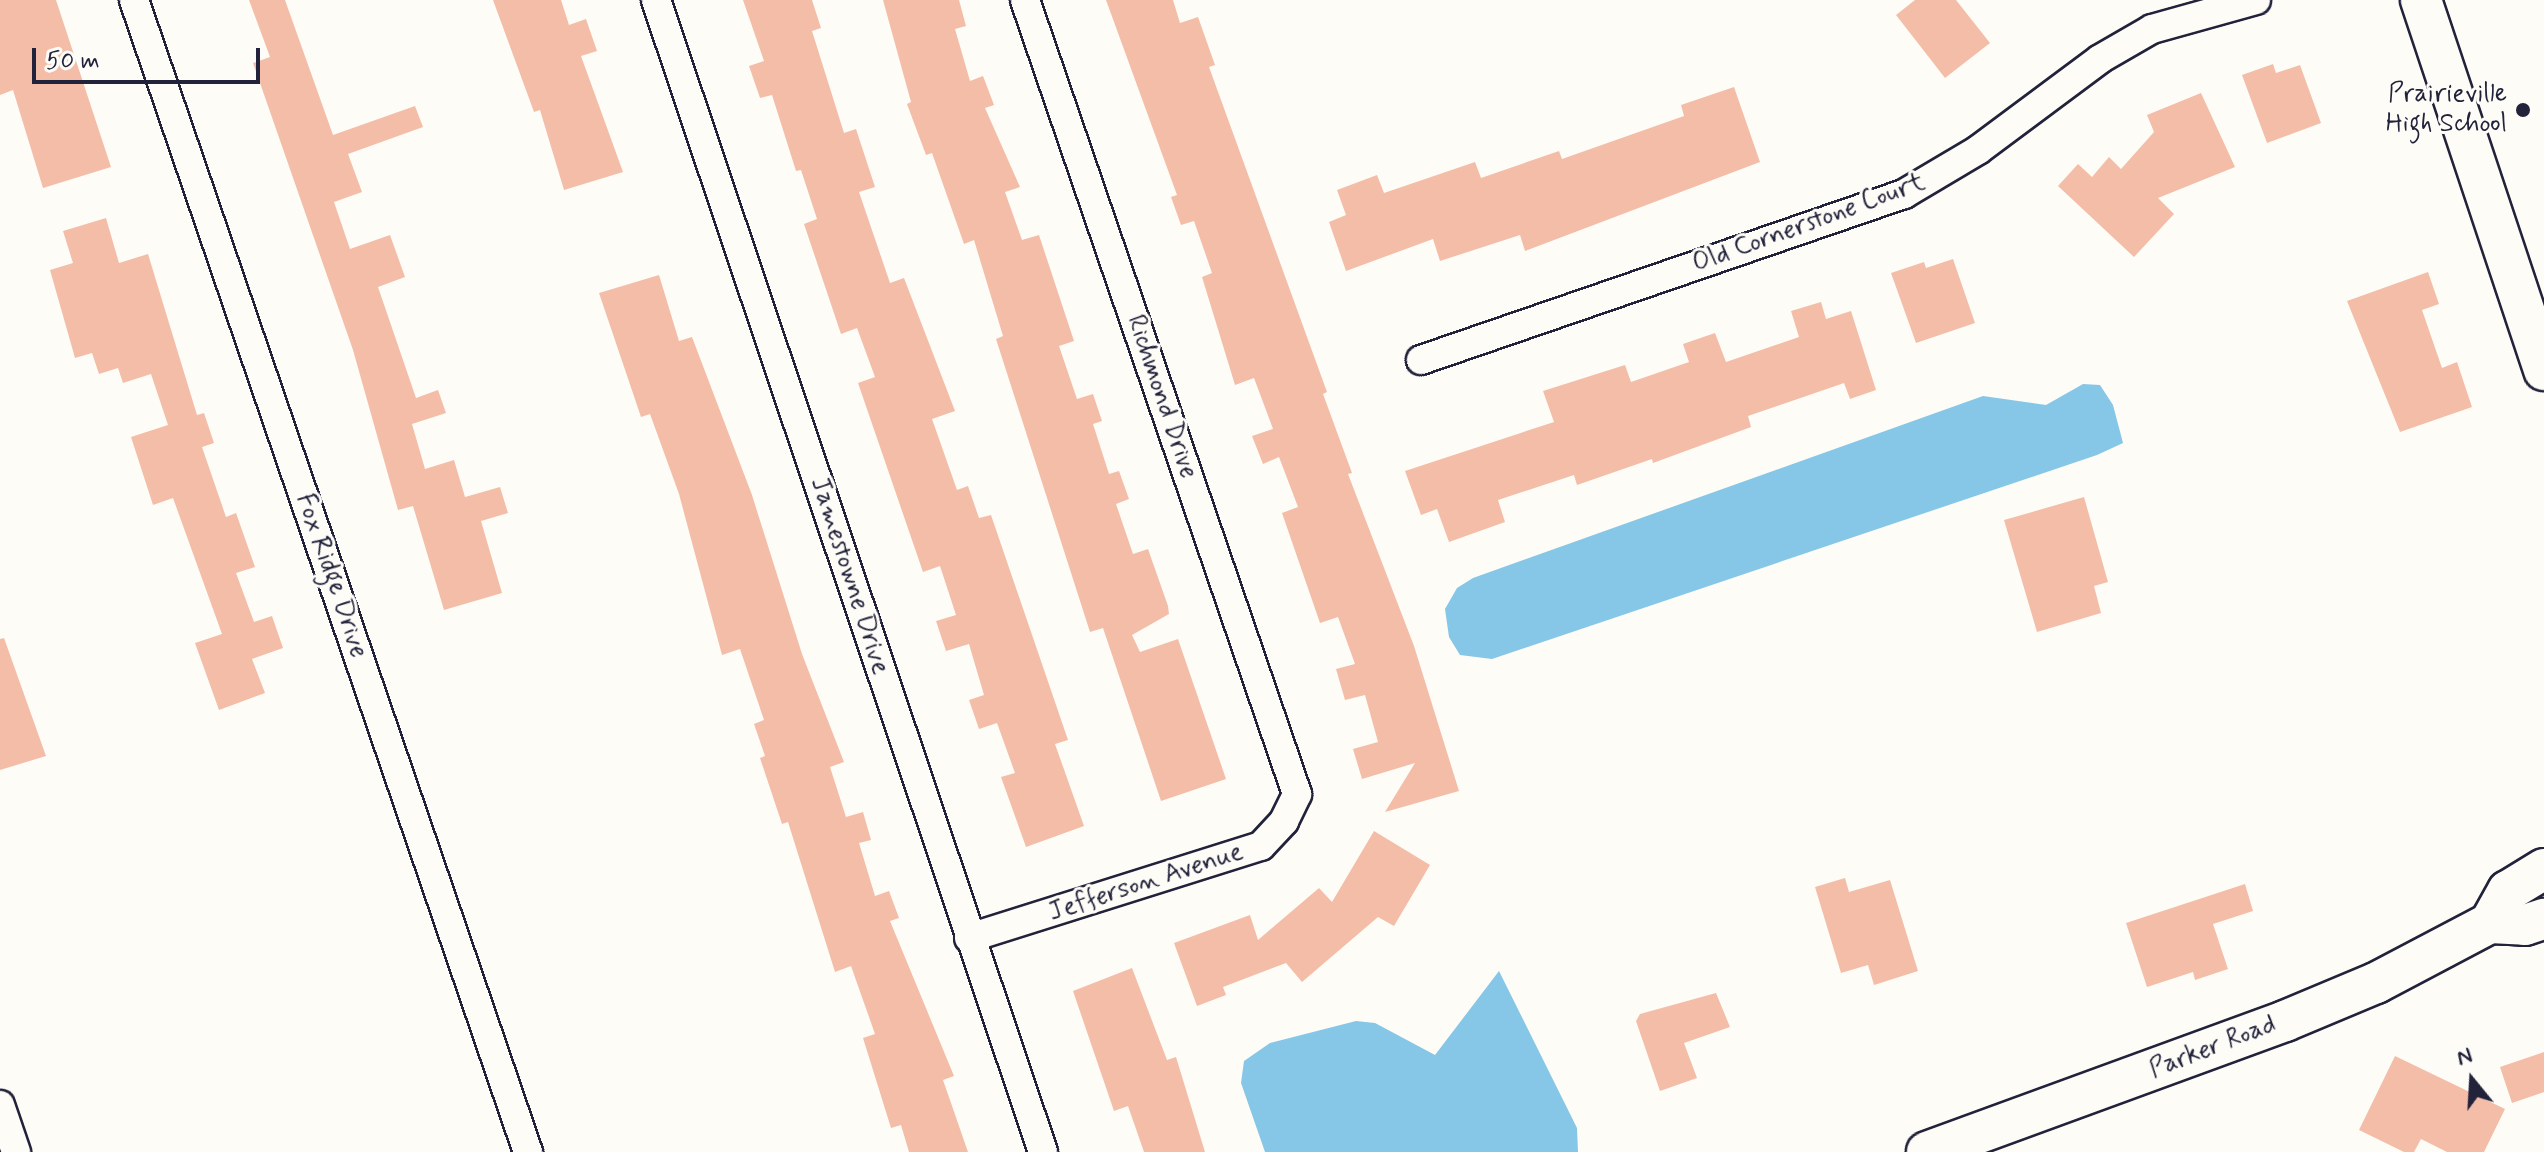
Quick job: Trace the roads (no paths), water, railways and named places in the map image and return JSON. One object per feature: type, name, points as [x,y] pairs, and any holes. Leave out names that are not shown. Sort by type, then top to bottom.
[{"type":"street","name":"Fox Ridge Drive","points":[[134,0],[528,1152]]},
{"type":"street","name":"Jamestowne Drive","points":[[656,0],[1043,1152]]},
{"type":"street","name":"Richmond Drive","points":[[1025,0],[1297,794]]},
{"type":"street","name":"Old Cornerstone Court","points":[[1421,360],[1904,194],[1938,177],[2100,59],[2152,29],[2256,0]]},
{"type":"street","points":[[2421,0],[2544,370]]},
{"type":"street","name":"Jefferson Avenue","points":[[969,938],[1261,846],[1284,821],[1297,794]]},
{"type":"street","points":[[2490,923],[2508,891],[2544,869]]},
{"type":"street","name":"Parker Road","points":[[1927,1152],[2285,1021],[2376,983],[2490,923],[2525,925],[2544,919]]},
{"type":"street","points":[[0,1105],[16,1152]]},
{"type":"water","points":[[2083,384],[2100,385],[2113,405],[2123,443],[2097,455],[1492,659],[1460,655],[1449,637],[1445,609],[1457,588],[1473,578],[1983,396],[2046,405]]},
{"type":"water","points":[[1499,971],[1577,1128],[1578,1152],[1265,1152],[1241,1083],[1244,1061],[1270,1043],[1356,1021],[1375,1023],[1435,1055]]},
{"type":"place","name":"Prairieville High School","points":[[2523,110]]}]
